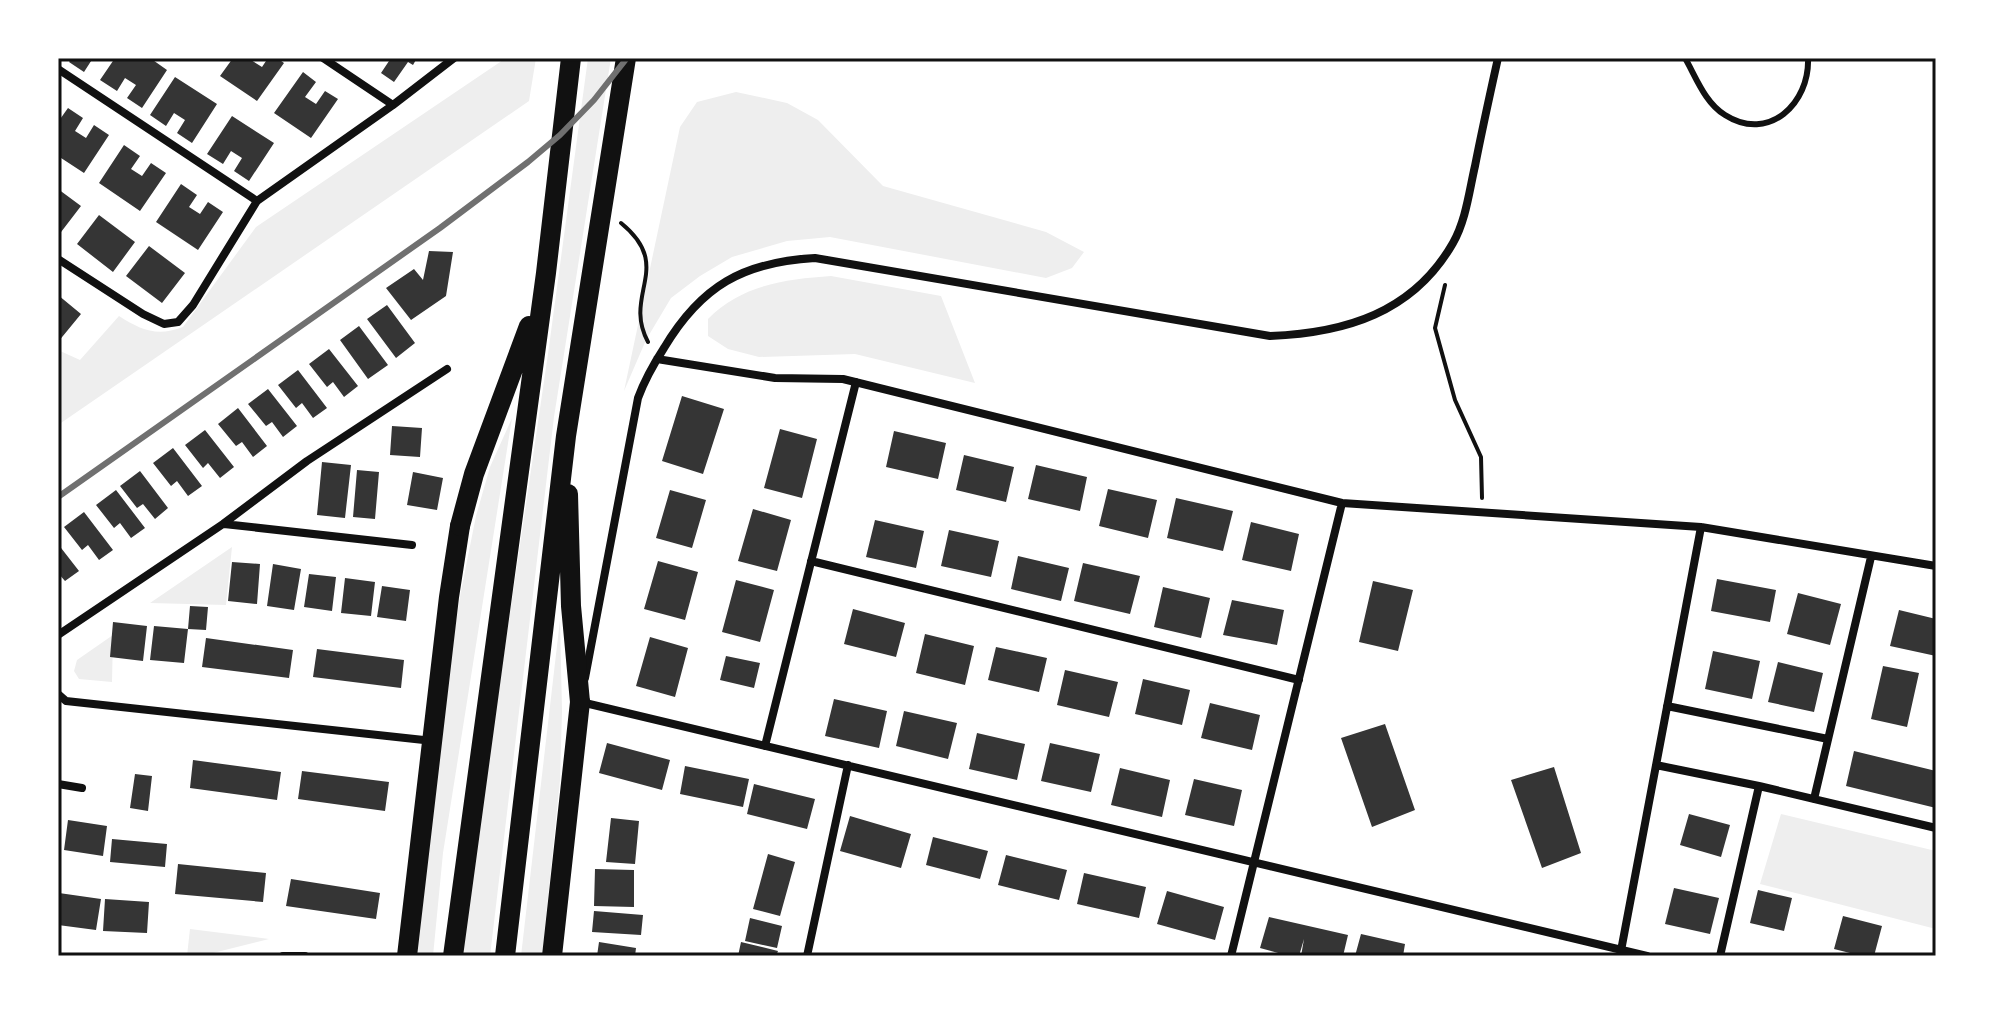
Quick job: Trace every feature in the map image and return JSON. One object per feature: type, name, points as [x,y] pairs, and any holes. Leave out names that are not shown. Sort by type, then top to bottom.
[{"type":"main road","points":[[453,956],[546,273],[571,58]]},
{"type":"main road","points":[[505,956],[566,436],[626,58]]},
{"type":"main road","points":[[407,956],[460,526],[474,474],[509,386],[546,273]]},
{"type":"main road","points":[[552,956],[580,702],[571,606],[566,436]]},
{"type":"street","points":[[323,58],[393,105]]},
{"type":"street","points":[[58,259],[143,314],[164,324],[178,322],[193,305],[257,201],[454,58]]},
{"type":"street","points":[[1498,58],[1464,216],[1454,242],[1409,293],[1368,318],[1344,328],[1270,336],[815,258],[790,259],[738,275],[706,294],[681,319],[646,376],[638,398],[580,702],[1254,862],[1621,953],[1647,956]]},
{"type":"street","points":[[58,69],[257,201]]},
{"type":"street","points":[[657,359],[775,378],[843,379],[1342,503],[1701,527],[1936,566]]},
{"type":"street","points":[[58,635],[223,524],[307,461],[447,369]]},
{"type":"street","points":[[765,746],[856,382]]},
{"type":"street","points":[[1231,956],[1342,503]]},
{"type":"street","points":[[223,524],[412,545]]},
{"type":"street","points":[[1621,953],[1701,527]]},
{"type":"street","points":[[1814,799],[1871,557]]},
{"type":"street","points":[[811,561],[1299,680]]},
{"type":"street","points":[[58,694],[62,703],[434,741]]},
{"type":"street","points":[[1667,706],[1828,739]]},
{"type":"street","points":[[807,956],[848,765]]},
{"type":"street","points":[[1656,765],[1936,828]]},
{"type":"street","points":[[58,784],[82,788]]},
{"type":"street","points":[[1720,956],[1759,786]]},
{"type":"street","points":[[283,956],[305,956]]},
{"type":"lane","points":[[1685,58],[1715,108],[1726,116],[1753,123],[1767,122],[1791,109],[1806,85],[1808,58]]},
{"type":"path","points":[[601,212],[634,234],[648,261],[641,299],[642,331],[657,359]]},
{"type":"path","points":[[1441,260],[1448,272],[1435,328],[1455,400],[1481,457],[1482,510]]},
{"type":"shaded area","points":[[506,58],[536,58],[529,101],[58,425],[58,350],[80,360],[119,316],[157,332],[183,327],[256,227]]},
{"type":"shaded area","points":[[588,58],[611,58],[554,417],[490,956],[463,956],[474,859]]},
{"type":"shaded area","points":[[736,92],[787,103],[818,120],[883,186],[1046,232],[1084,252],[1072,268],[1046,278],[830,237],[787,241],[732,257],[671,298],[646,340],[624,391],[680,127],[697,102]]},
{"type":"shaded area","points":[[831,276],[941,296],[975,383],[855,354],[759,357],[728,349],[708,336],[708,319],[735,298],[781,282]]},
{"type":"shaded area","points":[[512,418],[443,853],[433,956],[416,956],[449,665],[461,591],[476,516],[490,467]]},
{"type":"shaded area","points":[[232,547],[226,605],[150,603]]},
{"type":"shaded area","points":[[560,620],[560,780],[542,956],[521,956]]},
{"type":"shaded area","points":[[113,635],[112,682],[79,679],[74,671],[77,660]]},
{"type":"shaded area","points":[[1781,814],[1936,851],[1936,929],[1760,884]]},
{"type":"shaded area","points":[[190,929],[269,939],[201,956],[187,956]]},
{"type":"building","points":[[72,58],[93,58],[84,72],[69,62]]},
{"type":"building","points":[[115,58],[150,58],[167,70],[142,108],[127,98],[136,85],[125,78],[117,91],[100,80]]},
{"type":"building","points":[[233,58],[253,58],[251,60],[262,67],[268,58],[277,58],[284,63],[257,101],[220,76]]},
{"type":"building","points":[[391,58],[417,58],[413,65],[408,62],[394,82],[381,73]]},
{"type":"building","points":[[303,72],[316,82],[305,97],[316,104],[325,91],[338,99],[311,138],[274,113]]},
{"type":"building","points":[[175,77],[217,104],[192,143],[177,133],[185,120],[174,113],[166,126],[150,115]]},
{"type":"building","points":[[68,108],[83,118],[75,131],[86,138],[94,125],[109,135],[84,173],[58,156],[58,122]]},
{"type":"building","points":[[232,116],[274,143],[249,181],[234,171],[242,158],[231,151],[223,164],[207,154]]},
{"type":"building","points":[[124,145],[140,156],[131,169],[142,176],[151,163],[166,173],[140,211],[99,183]]},
{"type":"building","points":[[181,184],[197,195],[189,207],[200,214],[208,202],[223,212],[198,250],[156,222]]},
{"type":"building","points":[[58,189],[81,206],[58,236]]},
{"type":"building","points":[[99,215],[135,242],[113,272],[77,244]]},
{"type":"building","points":[[149,246],[185,273],[162,303],[126,276]]},
{"type":"building","points":[[429,251],[453,252],[446,296],[411,320],[386,288],[414,269],[423,280]]},
{"type":"building","points":[[58,295],[81,314],[58,342]]},
{"type":"building","points":[[387,305],[415,343],[396,358],[367,319]]},
{"type":"building","points":[[359,326],[388,365],[368,379],[340,340]]},
{"type":"building","points":[[329,349],[358,386],[344,397],[333,382],[327,387],[309,364]]},
{"type":"building","points":[[298,370],[327,408],[313,418],[302,403],[296,408],[278,385]]},
{"type":"building","points":[[268,389],[297,426],[283,437],[272,422],[266,426],[248,404]]},
{"type":"building","points":[[682,396],[724,409],[703,474],[662,461]]},
{"type":"building","points":[[238,408],[267,446],[253,457],[242,442],[236,446],[218,424]]},
{"type":"building","points":[[392,426],[422,428],[420,457],[390,455]]},
{"type":"building","points":[[780,429],[817,439],[802,498],[764,488]]},
{"type":"building","points":[[205,430],[234,467],[220,478],[208,463],[203,468],[185,445]]},
{"type":"building","points":[[894,431],[946,443],[938,479],[886,467]]},
{"type":"building","points":[[173,448],[202,486],[188,496],[177,481],[171,486],[153,463]]},
{"type":"building","points":[[964,455],[1014,467],[1006,502],[956,490]]},
{"type":"building","points":[[322,462],[351,465],[345,518],[317,515]]},
{"type":"building","points":[[1036,465],[1087,477],[1080,511],[1028,499]]},
{"type":"building","points":[[357,470],[379,472],[375,519],[353,517]]},
{"type":"building","points":[[140,471],[168,508],[155,519],[143,504],[137,508],[120,486]]},
{"type":"building","points":[[413,472],[443,478],[437,510],[407,505]]},
{"type":"building","points":[[1108,489],[1157,500],[1148,538],[1099,526]]},
{"type":"building","points":[[116,490],[145,528],[131,538],[120,523],[114,528],[96,505]]},
{"type":"building","points":[[670,490],[706,500],[692,548],[656,538]]},
{"type":"building","points":[[1176,498],[1233,511],[1223,551],[1167,538]]},
{"type":"building","points":[[753,509],[791,520],[777,571],[738,561]]},
{"type":"building","points":[[84,512],[113,550],[99,560],[88,545],[82,550],[64,527]]},
{"type":"building","points":[[875,520],[924,531],[916,568],[866,557]]},
{"type":"building","points":[[1251,522],[1299,534],[1291,571],[1242,560]]},
{"type":"building","points":[[949,530],[999,541],[991,577],[941,566]]},
{"type":"building","points":[[58,544],[79,571],[65,581],[58,573]]},
{"type":"building","points":[[1018,556],[1069,568],[1061,601],[1011,589]]},
{"type":"building","points":[[658,561],[698,572],[685,620],[644,609]]},
{"type":"building","points":[[232,562],[260,564],[257,604],[228,601]]},
{"type":"building","points":[[1083,563],[1140,576],[1130,614],[1074,601]]},
{"type":"building","points":[[273,564],[301,569],[294,610],[267,606]]},
{"type":"building","points":[[309,574],[336,577],[332,611],[304,607]]},
{"type":"building","points":[[345,578],[375,582],[371,616],[341,613]]},
{"type":"building","points":[[1717,579],[1776,590],[1770,622],[1711,611]]},
{"type":"building","points":[[736,580],[774,590],[760,642],[722,632]]},
{"type":"building","points":[[1373,581],[1413,590],[1398,651],[1359,642]]},
{"type":"building","points":[[382,586],[410,590],[406,621],[377,617]]},
{"type":"building","points":[[1163,587],[1210,598],[1201,638],[1154,627]]},
{"type":"building","points":[[1798,593],[1841,604],[1830,645],[1787,634]]},
{"type":"building","points":[[1232,600],[1284,610],[1277,645],[1223,635]]},
{"type":"building","points":[[190,606],[208,607],[206,630],[188,629]]},
{"type":"building","points":[[853,609],[905,623],[896,657],[844,644]]},
{"type":"building","points":[[1899,610],[1936,619],[1936,656],[1890,646]]},
{"type":"building","points":[[113,622],[147,626],[143,661],[110,657]]},
{"type":"building","points":[[154,626],[188,629],[184,663],[150,660]]},
{"type":"building","points":[[925,634],[974,646],[965,685],[916,673]]},
{"type":"building","points":[[650,637],[688,648],[675,697],[636,686]]},
{"type":"building","points":[[206,638],[293,650],[289,678],[202,667]]},
{"type":"building","points":[[996,647],[1047,658],[1039,692],[988,680]]},
{"type":"building","points":[[317,649],[404,660],[401,688],[313,677]]},
{"type":"building","points":[[1713,651],[1760,661],[1752,699],[1705,689]]},
{"type":"building","points":[[726,656],[760,663],[754,688],[720,680]]},
{"type":"building","points":[[1778,662],[1823,673],[1814,712],[1768,702]]},
{"type":"building","points":[[1883,666],[1919,673],[1907,727],[1871,719]]},
{"type":"building","points":[[1065,670],[1118,682],[1109,717],[1057,705]]},
{"type":"building","points":[[1143,679],[1190,690],[1182,725],[1135,714]]},
{"type":"building","points":[[834,699],[887,711],[879,748],[825,736]]},
{"type":"building","points":[[1210,703],[1260,715],[1252,750],[1201,738]]},
{"type":"building","points":[[904,711],[957,723],[948,759],[896,746]]},
{"type":"building","points":[[1385,724],[1415,810],[1372,827],[1341,738]]},
{"type":"building","points":[[977,733],[1025,744],[1017,780],[969,769]]},
{"type":"building","points":[[607,743],[670,760],[662,790],[599,773]]},
{"type":"building","points":[[1050,743],[1100,754],[1091,792],[1041,781]]},
{"type":"building","points":[[1854,751],[1936,771],[1936,808],[1846,786]]},
{"type":"building","points":[[193,760],[281,772],[277,800],[190,788]]},
{"type":"building","points":[[685,766],[749,779],[743,807],[680,794]]},
{"type":"building","points":[[1554,767],[1581,853],[1542,868],[1511,780]]},
{"type":"building","points":[[1120,768],[1170,780],[1162,817],[1111,805]]},
{"type":"building","points":[[302,771],[389,782],[385,811],[298,799]]},
{"type":"building","points":[[135,774],[152,776],[148,811],[130,808]]},
{"type":"building","points":[[1194,779],[1242,790],[1234,826],[1185,815]]},
{"type":"building","points":[[754,784],[815,799],[807,829],[747,814]]},
{"type":"building","points":[[1689,814],[1730,825],[1721,857],[1680,845]]},
{"type":"building","points":[[850,816],[911,834],[901,868],[840,851]]},
{"type":"building","points":[[611,818],[639,821],[635,864],[606,862]]},
{"type":"building","points":[[68,820],[107,826],[103,856],[64,850]]},
{"type":"building","points":[[933,837],[988,851],[980,879],[926,865]]},
{"type":"building","points":[[112,839],[167,844],[165,867],[110,862]]},
{"type":"building","points":[[768,854],[795,862],[780,916],[753,909]]},
{"type":"building","points":[[1006,855],[1067,870],[1059,900],[998,885]]},
{"type":"building","points":[[178,864],[266,873],[263,902],[175,894]]},
{"type":"building","points":[[595,869],[634,870],[634,907],[594,906]]},
{"type":"building","points":[[1084,873],[1146,887],[1139,918],[1077,904]]},
{"type":"building","points":[[291,879],[380,893],[376,919],[286,906]]},
{"type":"building","points":[[1674,888],[1719,898],[1710,934],[1665,924]]},
{"type":"building","points":[[1758,890],[1792,898],[1784,931],[1750,923]]},
{"type":"building","points":[[1167,891],[1224,907],[1215,940],[1157,924]]},
{"type":"building","points":[[59,893],[101,899],[96,930],[58,925]]},
{"type":"building","points":[[105,899],[149,902],[147,933],[103,931]]},
{"type":"building","points":[[594,911],[643,915],[641,935],[592,932]]},
{"type":"building","points":[[1843,916],[1882,926],[1874,956],[1834,949]]},
{"type":"building","points":[[1269,917],[1348,935],[1343,956],[1301,956],[1304,939],[1299,956],[1260,948]]},
{"type":"building","points":[[750,918],[782,926],[777,948],[745,941]]},
{"type":"building","points":[[1361,934],[1405,944],[1403,956],[1355,956]]},
{"type":"building","points":[[599,942],[636,948],[635,956],[597,956]]},
{"type":"building","points":[[741,942],[778,951],[776,956],[738,956]]},
{"type":"railway","points":[[58,497],[440,228],[528,162],[594,100],[627,58]]}]
